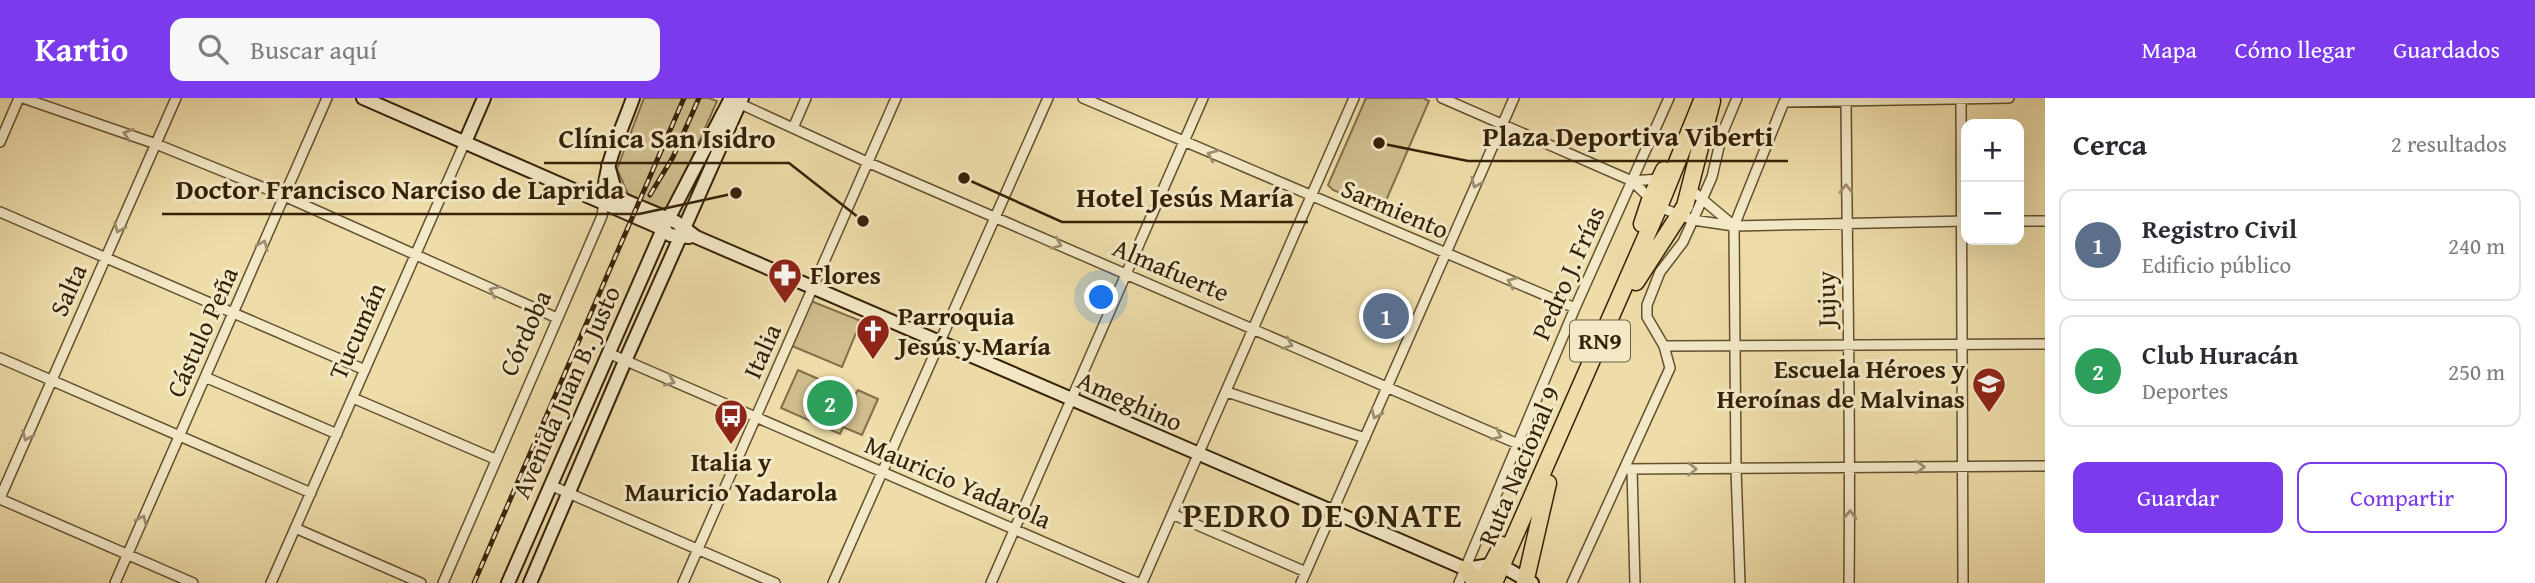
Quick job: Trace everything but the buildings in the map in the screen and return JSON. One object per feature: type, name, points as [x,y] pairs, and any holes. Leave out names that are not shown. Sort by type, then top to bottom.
[{"type":"highway","points":[[1631,281],[1632,256],[1670,211],[1696,194],[1709,99]]},
{"type":"highway","points":[[1670,211],[1659,179],[1696,114],[1709,99]]},
{"type":"highway","points":[[1631,281],[1670,211],[1709,99]]},
{"type":"highway","points":[[1670,211],[1696,114]]},
{"type":"highway","name":"Ruta Nacional 9","points":[[1494,583],[1548,483],[1631,281]]},
{"type":"highway","name":"Ruta Nacional 9","points":[[1502,571],[1529,501],[1631,281]]},
{"type":"highway","name":"RN9","points":[[1528,582],[1548,483]]},
{"type":"highway","name":"RN9","points":[[1482,583],[1502,571]]},
{"type":"highway","points":[[1462,576],[1476,583]]},
{"type":"street","points":[[0,142],[21,98],[156,144],[284,196],[557,318]]},
{"type":"street","name":"Salta","points":[[0,499],[176,98]]},
{"type":"street","name":"Cástulo Peña","points":[[115,583],[327,98]]},
{"type":"street","points":[[363,98],[604,202],[665,224]]},
{"type":"street","name":"Tucumán","points":[[271,583],[484,98]]},
{"type":"street","name":"Córdoba","points":[[443,583],[602,216],[608,165],[633,98]]},
{"type":"street","points":[[793,128],[806,98]]},
{"type":"street","name":"Italia","points":[[683,583],[896,98]]},
{"type":"street","points":[[833,583],[1048,98]]},
{"type":"street","name":"Sarmiento","points":[[1083,98],[1575,308]]},
{"type":"street","points":[[992,583],[1203,98]]},
{"type":"street","points":[[1140,583],[1199,456],[1354,98]]},
{"type":"street","points":[[1442,98],[1632,181],[1670,211],[1734,226],[1961,221]]},
{"type":"street","points":[[1301,583],[1514,98]]},
{"type":"street","name":"Pedro J. Frías","points":[[1462,576],[1575,308],[1669,98]]},
{"type":"street","points":[[1734,226],[1696,194],[1712,177],[1722,134],[1737,98]]},
{"type":"street","points":[[1961,98],[1963,182]]},
{"type":"street","points":[[1740,583],[1734,226],[1784,102],[2009,98]]},
{"type":"street","name":"Jujuy","points":[[1846,99],[1849,583]]},
{"type":"street","name":"Almafuerte","points":[[740,101],[867,162],[1518,444]]},
{"type":"street","name":"Avenida Juan B. Justo","points":[[508,583],[665,224],[740,101]]},
{"type":"street","name":"Avenida Juan B. Justo","points":[[530,583],[740,101]]},
{"type":"street","points":[[608,165],[615,190],[621,199],[665,224]]},
{"type":"street","points":[[1632,181],[1659,179]]},
{"type":"street","points":[[1572,583],[1628,469],[1670,368],[1664,346],[1647,317],[1647,305],[1660,272],[1683,242],[1670,211]]},
{"type":"street","points":[[0,212],[365,370]]},
{"type":"street","points":[[2024,221],[2045,221]]},
{"type":"street","name":"Ameghino","points":[[665,224],[670,235],[682,232],[696,237],[1332,513],[1462,576]]},
{"type":"street","points":[[1963,583],[1964,245]]},
{"type":"street","points":[[1664,346],[2045,344]]},
{"type":"street","name":"Mauricio Yadarola","points":[[608,353],[1140,583]]},
{"type":"street","points":[[0,358],[311,493]]},
{"type":"street","points":[[205,377],[337,434]]},
{"type":"street","points":[[1227,392],[1365,438]]},
{"type":"street","points":[[353,398],[495,459]]},
{"type":"street","points":[[1628,469],[2045,466]]},
{"type":"street","points":[[1628,469],[1635,583]]},
{"type":"street","points":[[550,485],[775,583]]},
{"type":"street","points":[[0,499],[194,583]]},
{"type":"street","points":[[1172,514],[1306,572]]},
{"type":"street","points":[[295,528],[422,583]]},
{"type":"street","points":[[1462,576],[1502,571],[1528,582]]},
{"type":"shaded area","points":[[644,98],[709,98],[717,101],[667,215],[628,194],[617,169]]},
{"type":"shaded area","points":[[1366,98],[1423,98],[1429,101],[1382,210],[1333,190],[1328,185]]},
{"type":"shaded area","points":[[811,301],[861,321],[842,367],[792,346]]},
{"type":"shaded area","points":[[798,370],[855,395],[858,390],[878,399],[862,435],[843,427],[840,434],[781,408]]},
{"type":"railway","points":[[474,583],[684,98]]},
{"type":"railway","points":[[650,195],[673,157],[699,98]]},
{"type":"place","name":"Plaza Deportiva Viberti","points":[[1379,143]]},
{"type":"place","name":"Hotel Jesús María","points":[[964,178]]},
{"type":"place","name":"Doctor Francisco Narciso de Laprida","points":[[736,193]]},
{"type":"place","name":"Clínica San Isidro","points":[[863,221]]},
{"type":"place","name":"Flores","points":[[785,305]]},
{"type":"place","name":"Registro Civil","points":[[1386,316]]},
{"type":"place","name":"Parroquia Jesús y María","points":[[873,361]]},
{"type":"place","name":"Club Huracán","points":[[830,403]]},
{"type":"place","name":"Escuela Héroes y Heroínas de Malvinas","points":[[1989,414]]},
{"type":"place","name":"Italia y Mauricio Yadarola","points":[[731,446]]},
{"type":"district","name":"PEDRO DE ONATE","points":[[1323,515]]}]
